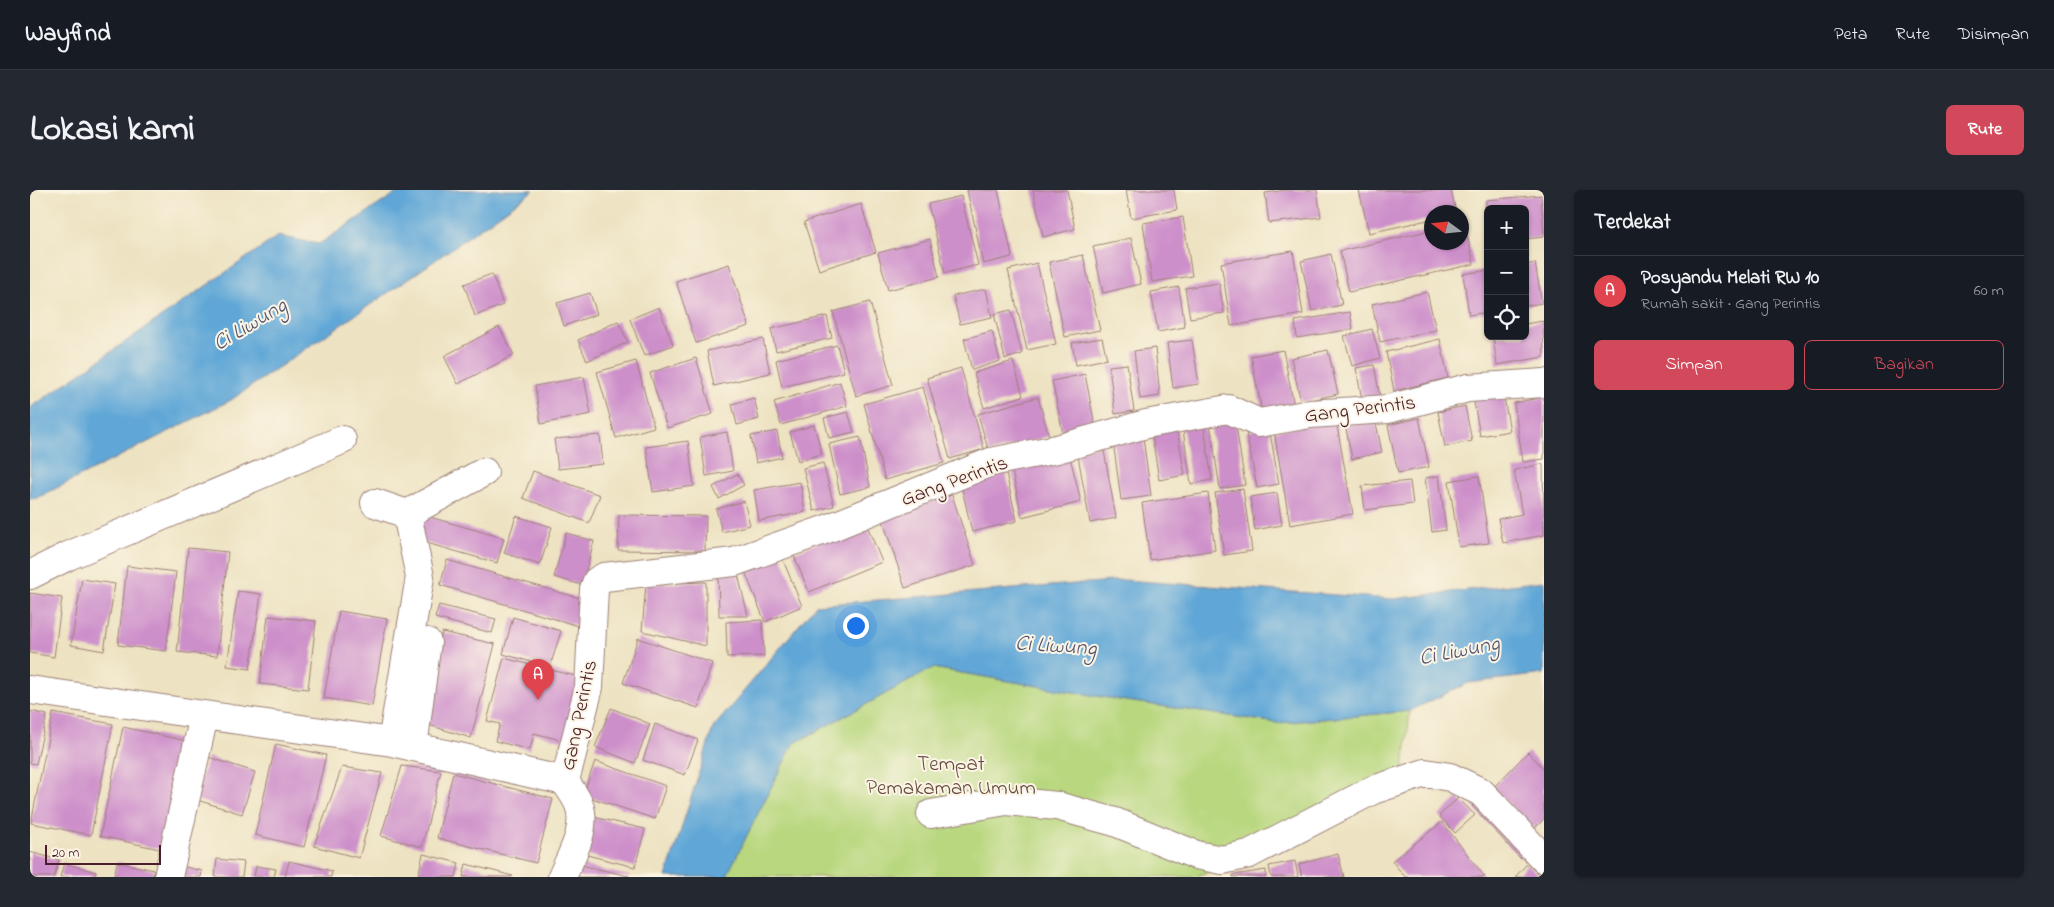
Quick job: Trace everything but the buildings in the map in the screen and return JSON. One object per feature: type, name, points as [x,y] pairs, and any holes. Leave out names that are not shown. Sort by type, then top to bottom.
[{"type":"street","name":"Gang Perintis","points":[[565,781],[589,687],[594,589],[597,581],[604,577],[734,562],[827,529],[991,462],[1057,449],[1146,424],[1228,409],[1259,423],[1310,414],[1388,409],[1468,388],[1544,382]]},
{"type":"street","points":[[30,575],[68,556],[342,440]]},
{"type":"street","points":[[375,502],[407,514],[484,472]]},
{"type":"street","points":[[402,745],[420,577],[407,514]]},
{"type":"street","points":[[402,745],[437,572]]},
{"type":"street","points":[[30,690],[402,745],[565,781],[579,806],[581,823],[577,841],[562,877]]},
{"type":"street","points":[[168,877],[204,716]]},
{"type":"street","points":[[931,814],[1006,801],[1057,806],[1115,822],[1196,855],[1222,860],[1249,854],[1373,790],[1425,773],[1450,778],[1481,792],[1544,859]]},
{"type":"green space","name":"Tempat Pemakaman Umum","points":[[933,668],[1120,700],[1278,723],[1410,711],[1402,781],[1249,854],[1195,877],[726,877],[793,744]]},
{"type":"water","name":"Ci Liwung","points":[[401,190],[534,190],[427,266],[231,400],[37,498],[30,499],[30,408],[278,236],[319,244]]},
{"type":"water","name":"Ci Liwung","points":[[1124,580],[1393,599],[1544,581],[1544,674],[1468,683],[1410,711],[1278,723],[1120,700],[933,668],[793,744],[726,877],[666,877],[713,728],[816,605]]},
{"type":"place","name":"Posyandu Melati RW 10","points":[[538,700]]}]
